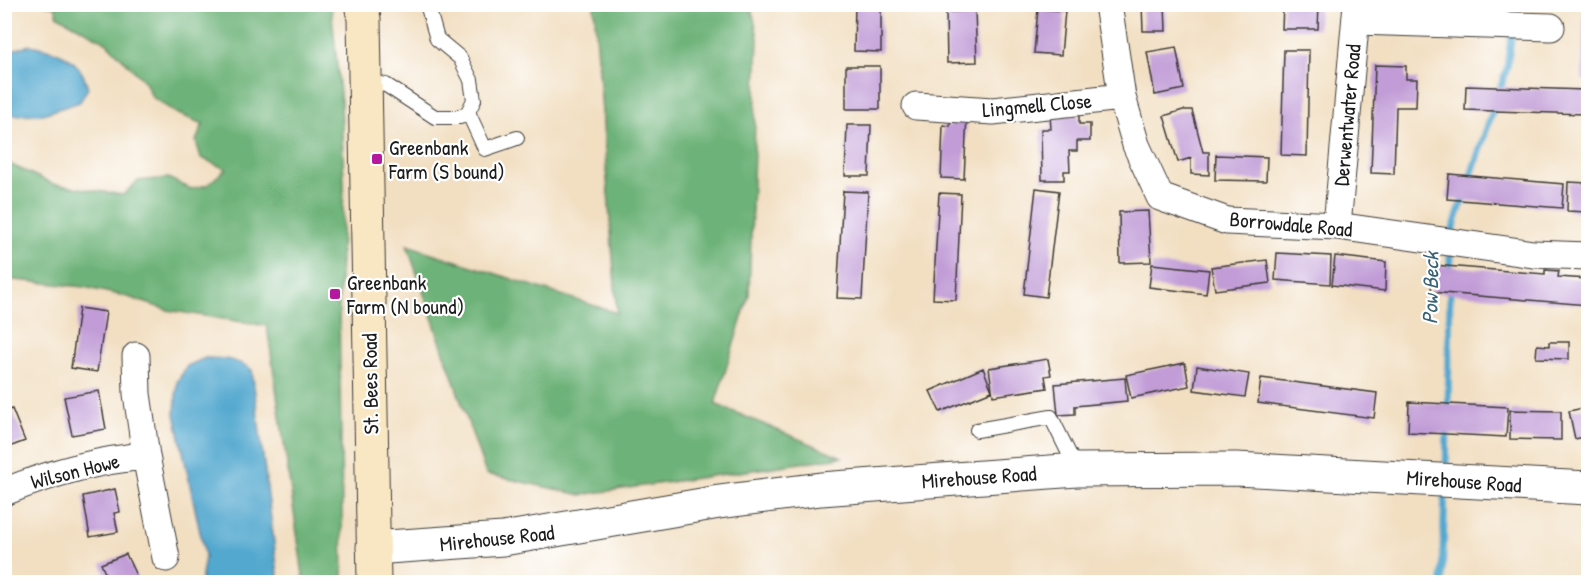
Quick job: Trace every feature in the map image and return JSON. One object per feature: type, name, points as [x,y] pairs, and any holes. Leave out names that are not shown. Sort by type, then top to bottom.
[{"type":"main road","name":"St. Bees Road","points":[[361,4],[365,81],[374,582]]},
{"type":"street","name":"Borrowdale Road","points":[[1108,4],[1122,97],[1136,145],[1160,197],[1227,221],[1337,226],[1533,254],[1588,256]]},
{"type":"street","points":[[1356,13],[1551,27]]},
{"type":"street","name":"Derwentwater Road","points":[[1337,226],[1356,13]]},
{"type":"street","name":"Lingmell Close","points":[[916,106],[993,111],[1122,97]]},
{"type":"street","name":"Wilson Howe","points":[[136,356],[137,394],[146,456],[166,558]]},
{"type":"street","name":"Wilson Howe","points":[[4,492],[50,473],[115,459],[146,456]]},
{"type":"street","name":"Mirehouse Road","points":[[373,548],[503,539],[718,502],[821,489],[1077,470],[1236,469],[1588,488]]},
{"type":"lane","points":[[365,81],[386,85],[435,117],[460,117],[468,112],[474,100],[471,80],[460,58],[437,39],[427,4]]},
{"type":"lane","points":[[468,112],[485,149],[517,138]]},
{"type":"lane","points":[[977,430],[1051,417],[1077,470]]},
{"type":"green space","points":[[45,5],[331,5],[341,103],[344,186],[339,303],[343,582],[304,582],[267,326],[167,310],[128,297],[84,287],[5,279],[5,162],[53,184],[123,195],[138,181],[168,178],[191,189],[207,185],[226,169],[201,158],[196,141],[203,124],[176,113],[152,97],[145,82],[106,42],[58,16],[55,6]]},
{"type":"green space","points":[[594,5],[751,5],[758,37],[749,295],[715,404],[842,457],[581,495],[486,474],[407,245],[617,313]]},
{"type":"water","points":[[30,45],[59,53],[74,62],[80,69],[88,88],[80,102],[43,114],[5,115],[5,66],[9,51]]},
{"type":"water","points":[[205,358],[230,360],[241,363],[252,370],[279,582],[201,582],[205,556],[175,414],[177,382],[187,366]]},
{"type":"building","points":[[855,4],[881,4],[881,52],[854,51]]},
{"type":"building","points":[[1142,4],[1165,4],[1166,31],[1143,31]]},
{"type":"building","points":[[1283,4],[1319,4],[1318,29],[1282,29]]},
{"type":"building","points":[[1584,4],[1588,4],[1588,80],[1582,80]]},
{"type":"building","points":[[1038,9],[1065,11],[1061,55],[1034,53]]},
{"type":"building","points":[[975,11],[977,62],[947,63],[946,12]]},
{"type":"building","points":[[1176,47],[1184,89],[1155,95],[1147,52]]},
{"type":"building","points":[[1284,50],[1309,50],[1307,156],[1281,155]]},
{"type":"building","points":[[1375,65],[1406,66],[1406,79],[1417,79],[1416,107],[1396,107],[1394,174],[1371,173]]},
{"type":"building","points":[[846,66],[880,66],[880,109],[846,109]]},
{"type":"building","points":[[1466,86],[1585,90],[1584,114],[1465,110]]},
{"type":"building","points":[[1183,110],[1192,110],[1203,152],[1209,152],[1209,175],[1191,174],[1191,158],[1178,162],[1164,116]]},
{"type":"building","points":[[950,114],[967,115],[964,179],[941,178],[943,125],[950,126]]},
{"type":"building","points":[[1050,115],[1079,115],[1079,124],[1090,124],[1090,141],[1077,141],[1077,151],[1069,151],[1070,171],[1064,171],[1064,180],[1042,180],[1041,129],[1051,129]]},
{"type":"building","points":[[847,125],[871,125],[869,176],[845,176]]},
{"type":"building","points":[[1216,155],[1267,157],[1266,181],[1215,180]]},
{"type":"building","points":[[1449,174],[1564,184],[1562,208],[1447,199]]},
{"type":"building","points":[[1568,182],[1588,183],[1588,212],[1567,211]]},
{"type":"building","points":[[1036,188],[1059,191],[1046,297],[1024,294]]},
{"type":"building","points":[[843,191],[868,192],[862,299],[837,298]]},
{"type":"building","points":[[939,193],[961,194],[956,300],[933,299]]},
{"type":"building","points":[[1148,211],[1151,262],[1120,263],[1119,212]]},
{"type":"building","points":[[1277,253],[1331,256],[1330,284],[1275,280]]},
{"type":"building","points":[[1335,256],[1386,262],[1385,291],[1332,285]]},
{"type":"building","points":[[1267,260],[1270,283],[1215,290],[1211,267]]},
{"type":"building","points":[[1152,264],[1209,270],[1206,294],[1149,287]]},
{"type":"building","points":[[1433,265],[1545,274],[1545,270],[1559,271],[1558,277],[1588,279],[1588,305],[1431,292]]},
{"type":"building","points":[[79,308],[106,312],[97,372],[71,368]]},
{"type":"building","points":[[1549,342],[1569,342],[1569,359],[1536,358],[1537,345],[1549,346]]},
{"type":"building","points":[[1048,359],[1051,375],[1045,376],[1047,388],[993,396],[989,368]]},
{"type":"building","points":[[1185,363],[1189,386],[1131,398],[1126,375]]},
{"type":"building","points":[[1197,366],[1249,374],[1245,397],[1194,390]]},
{"type":"building","points":[[983,368],[992,391],[940,412],[930,391]]},
{"type":"building","points":[[1125,378],[1127,401],[1075,406],[1075,414],[1058,415],[1055,384]]},
{"type":"building","points":[[1261,378],[1377,393],[1374,418],[1258,403]]},
{"type":"building","points":[[99,391],[106,429],[72,435],[64,397]]},
{"type":"building","points":[[1409,402],[1508,407],[1506,437],[1408,432]]},
{"type":"building","points":[[1588,407],[1588,436],[1575,439],[1569,411]]},
{"type":"building","points":[[12,409],[25,441],[4,449],[4,412]]},
{"type":"building","points":[[1510,410],[1561,411],[1561,440],[1510,439]]},
{"type":"building","points":[[115,489],[120,512],[114,513],[118,532],[90,537],[83,496]]},
{"type":"building","points":[[126,554],[139,582],[109,582],[101,564]]},
{"type":"waterway","name":"Pow Beck","points":[[1513,20],[1515,4]]},
{"type":"waterway","name":"Pow Beck","points":[[1451,235],[1507,68],[1512,31]]},
{"type":"waterway","name":"Pow Beck","points":[[1450,249],[1450,274]]},
{"type":"waterway","name":"Pow Beck","points":[[1448,412],[1450,285]]},
{"type":"waterway","name":"Pow Beck","points":[[1446,472],[1447,426]]},
{"type":"waterway","name":"Pow Beck","points":[[1442,582],[1445,489]]},
{"type":"place","name":"Greenbank Farm (S bound)","points":[[377,159]]},
{"type":"place","name":"Greenbank Farm (N bound)","points":[[335,294]]}]
